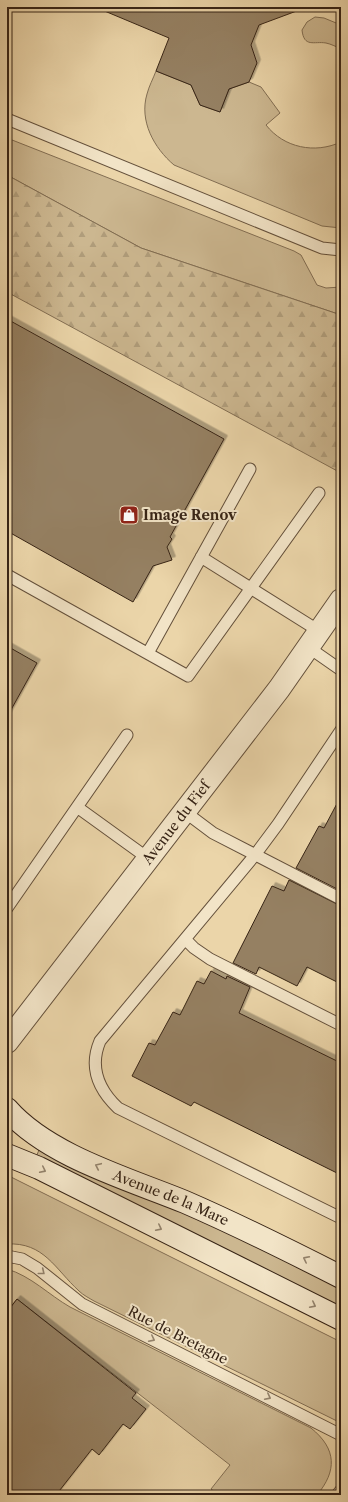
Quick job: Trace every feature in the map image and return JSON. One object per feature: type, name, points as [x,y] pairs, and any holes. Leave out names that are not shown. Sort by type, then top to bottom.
[{"type":"street","name":"Avenue du Fief","points":[[7,1042],[279,689],[341,600]]},
{"type":"street","name":"Avenue de la Mare","points":[[7,1109],[25,1128],[59,1148],[240,1227],[341,1277]]},
{"type":"street","name":"Avenue de la Mare","points":[[7,1155],[39,1168],[341,1319]]},
{"type":"lane","points":[[7,119],[322,248],[341,250]]},
{"type":"lane","points":[[148,654],[250,469]]},
{"type":"lane","points":[[9,576],[188,676],[319,493]]},
{"type":"lane","points":[[201,557],[251,588],[313,639],[341,670]]},
{"type":"lane","points":[[341,730],[278,824],[255,854],[100,1040],[96,1051],[94,1064],[97,1079],[102,1090],[118,1108],[341,1218]]},
{"type":"lane","points":[[7,908],[127,735]]},
{"type":"lane","points":[[77,807],[149,859]]},
{"type":"lane","points":[[185,812],[213,833],[341,899]]},
{"type":"lane","points":[[185,939],[194,948],[210,959],[341,1025]]},
{"type":"lane","name":"Rue de Bretagne","points":[[7,1256],[22,1259],[37,1268],[82,1304],[341,1435]]},
{"type":"lane","points":[[337,1495],[341,1490]]},
{"type":"green space","points":[[315,17],[324,18],[341,25],[341,49],[328,43],[310,42],[305,39],[302,30],[307,22]]},
{"type":"green space","points":[[156,71],[191,85],[200,105],[220,112],[229,89],[249,82],[261,87],[280,113],[266,125],[273,133],[282,139],[300,147],[311,148],[331,146],[341,142],[341,228],[322,226],[174,165],[160,151],[150,133],[145,114],[145,104],[148,91]]},
{"type":"green space","points":[[7,138],[294,251],[301,255],[317,285],[326,288],[341,287],[341,315],[141,248],[7,175]]},
{"type":"green space","points":[[7,175],[141,248],[341,315],[341,473],[7,292]]},
{"type":"green space","points":[[39,1150],[96,1176],[205,1219],[341,1287],[341,1309],[36,1157]]},
{"type":"green space","points":[[7,1175],[341,1342],[341,1423],[94,1301],[71,1283],[48,1258],[40,1252],[30,1247],[7,1244]]},
{"type":"green space","points":[[7,1269],[24,1276],[70,1307],[311,1428],[320,1436],[330,1452],[331,1469],[324,1486],[317,1495],[219,1495],[211,1489],[230,1465],[17,1299],[9,1309],[7,1307]]},
{"type":"building","points":[[95,7],[302,7],[302,9],[259,25],[251,45],[257,63],[249,82],[229,89],[220,112],[200,105],[191,85],[156,71],[169,38]]},
{"type":"building","points":[[7,319],[224,439],[170,537],[172,539],[167,547],[172,560],[153,566],[133,602],[7,531]]},
{"type":"building","points":[[7,646],[37,663],[7,717]]},
{"type":"building","points":[[341,796],[341,891],[296,868],[319,826],[324,828]]},
{"type":"building","points":[[289,880],[341,906],[341,984],[307,967],[297,986],[259,967],[256,974],[233,963],[272,886],[284,891]]},
{"type":"building","points":[[211,971],[226,979],[227,976],[250,987],[239,1013],[341,1063],[341,1175],[194,1102],[191,1106],[132,1076],[149,1043],[155,1045],[173,1012],[180,1015],[197,981],[204,984]]},
{"type":"building","points":[[17,1299],[136,1393],[132,1398],[146,1409],[130,1429],[123,1424],[99,1455],[92,1449],[56,1495],[7,1495],[7,1312]]},
{"type":"place","name":"Image Renov","points":[[129,515]]}]
